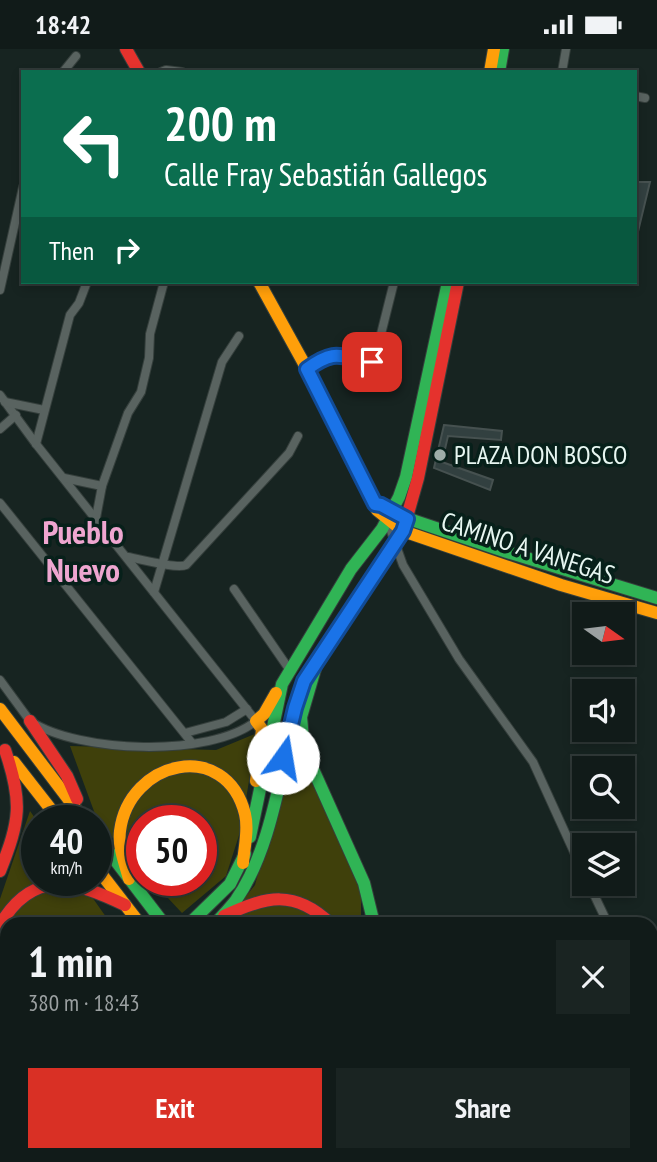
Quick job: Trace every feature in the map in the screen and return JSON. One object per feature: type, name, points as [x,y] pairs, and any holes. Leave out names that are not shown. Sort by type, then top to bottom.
[{"type":"main road","points":[[126,49],[138,70]]},
{"type":"main road","points":[[494,49],[498,70]]},
{"type":"main road","points":[[498,70],[503,49]]},
{"type":"main road","name":"CAMINO A VANEGAS","points":[[260,284],[307,369],[377,510],[405,525],[561,585],[657,613]]},
{"type":"main road","points":[[258,805],[256,776],[262,729],[256,721],[264,714],[289,669],[390,516],[406,477],[448,284]]},
{"type":"main road","points":[[222,917],[240,894],[258,855],[304,681],[405,525],[458,284]]},
{"type":"main road","name":"CAMINO A VANEGAS","points":[[405,525],[657,598]]},
{"type":"main road","points":[[362,555],[369,552],[375,557],[375,572]]},
{"type":"main road","points":[[318,659],[301,717],[304,749],[364,883],[372,917]]},
{"type":"main road","points":[[197,917],[230,884],[243,863],[258,805],[282,684]]},
{"type":"main road","points":[[0,709],[73,805]]},
{"type":"main road","points":[[30,721],[67,776],[79,805]]},
{"type":"main road","points":[[2,746],[48,805]]},
{"type":"main road","points":[[0,871],[13,837],[19,803],[16,779],[2,746]]},
{"type":"main road","points":[[126,866],[120,839],[126,805],[136,789],[151,776],[178,765],[206,769],[223,778],[236,791],[246,822],[243,863]]},
{"type":"main road","points":[[112,856],[126,875]]},
{"type":"main road","points":[[5,917],[16,901],[34,890],[53,885],[86,888],[125,905]]},
{"type":"main road","points":[[112,888],[134,917]]},
{"type":"main road","points":[[142,896],[159,917]]},
{"type":"main road","points":[[226,917],[256,901],[284,899],[311,908],[322,917]]},
{"type":"street","points":[[562,70],[566,49]]},
{"type":"street","points":[[65,70],[76,57]]},
{"type":"street","points":[[0,290],[21,196]]},
{"type":"street","points":[[36,444],[69,315],[79,303],[86,284]]},
{"type":"street","points":[[96,518],[102,487],[128,412],[141,392],[149,358],[150,334],[163,284]]},
{"type":"street","points":[[307,369],[321,358],[337,354],[374,362],[394,284]]},
{"type":"street","points":[[154,593],[222,362],[239,336]]},
{"type":"street","points":[[3,398],[44,410]]},
{"type":"street","points":[[0,680],[30,721],[75,739],[146,747],[192,743],[242,731],[256,721],[36,444],[3,398]]},
{"type":"street","points":[[0,429],[16,415]]},
{"type":"street","points":[[128,557],[162,562],[177,568],[190,562],[289,453],[298,436]]},
{"type":"street","points":[[64,478],[102,487]]},
{"type":"street","points":[[0,503],[192,743]]},
{"type":"street","points":[[390,516],[395,544],[403,565],[459,659],[533,762],[572,848]]},
{"type":"street","points":[[234,589],[289,669]]},
{"type":"street","points":[[185,733],[226,722],[247,709]]},
{"type":"street","points":[[595,896],[605,917]]},
{"type":"shaded area","points":[[257,733],[241,829],[226,876],[217,884],[217,805],[126,805],[126,853],[112,837],[112,805],[92,805],[70,746],[216,750]]},
{"type":"shaded area","points":[[295,736],[361,892],[361,917],[230,917],[255,885]]},
{"type":"shaded area","points":[[21,837],[21,896],[91,896],[106,917],[0,917],[0,899]]},
{"type":"shaded area","points":[[166,896],[202,896],[182,913]]},
{"type":"building","points":[[637,182],[650,182],[637,236]]},
{"type":"building","name":"PLAZA DON BOSCO","points":[[444,425],[502,431],[501,440],[448,436],[442,462],[493,480],[490,490],[434,468]]},
{"type":"traffic: fast","points":[[499,70],[503,49]]},
{"type":"traffic: fast","points":[[250,837],[282,684],[351,569],[382,529],[399,497],[406,477],[448,284]]},
{"type":"traffic: fast","points":[[400,516],[657,598]]},
{"type":"traffic: fast","points":[[318,659],[301,717],[304,749],[364,883],[372,917]]},
{"type":"traffic: fast","points":[[221,917],[236,900],[261,850],[305,681]]},
{"type":"traffic: fast","points":[[196,917],[230,884],[245,854]]},
{"type":"traffic: fast","points":[[112,856],[159,917]]},
{"type":"traffic: slow","points":[[490,70],[494,49]]},
{"type":"traffic: slow","points":[[260,284],[307,369],[377,510],[403,531],[561,585],[657,613]]},
{"type":"traffic: slow","points":[[256,781],[262,729],[256,721],[264,714],[276,693]]},
{"type":"traffic: slow","points":[[0,709],[73,805]]},
{"type":"traffic: slow","points":[[14,762],[48,805]]},
{"type":"traffic: slow","points":[[128,805],[141,788],[158,774],[179,767],[199,767],[219,775],[235,790],[245,814],[243,863]]},
{"type":"traffic: slow","points":[[126,810],[120,837],[126,869]]},
{"type":"traffic: slow","points":[[112,888],[135,917]]},
{"type":"traffic: jam","points":[[126,49],[138,70]]},
{"type":"traffic: jam","points":[[314,665],[403,531],[418,478],[458,284]]},
{"type":"traffic: jam","points":[[30,721],[67,776],[77,799]]},
{"type":"traffic: jam","points":[[0,871],[12,838],[17,811],[15,784],[5,750]]},
{"type":"traffic: jam","points":[[6,917],[26,894],[41,887],[56,885],[89,890],[125,905]]},
{"type":"traffic: jam","points":[[224,916],[253,904],[280,899],[305,905],[323,917]]},
{"type":"place","name":"PLAZA DON BOSCO","points":[[440,455]]},
{"type":"district","name":"Pueblo Nuevo","points":[[83,551]]},
{"type":"route","points":[[283,758],[304,681],[403,531],[407,519],[375,504],[307,369],[321,358],[337,354],[372,362]]}]
